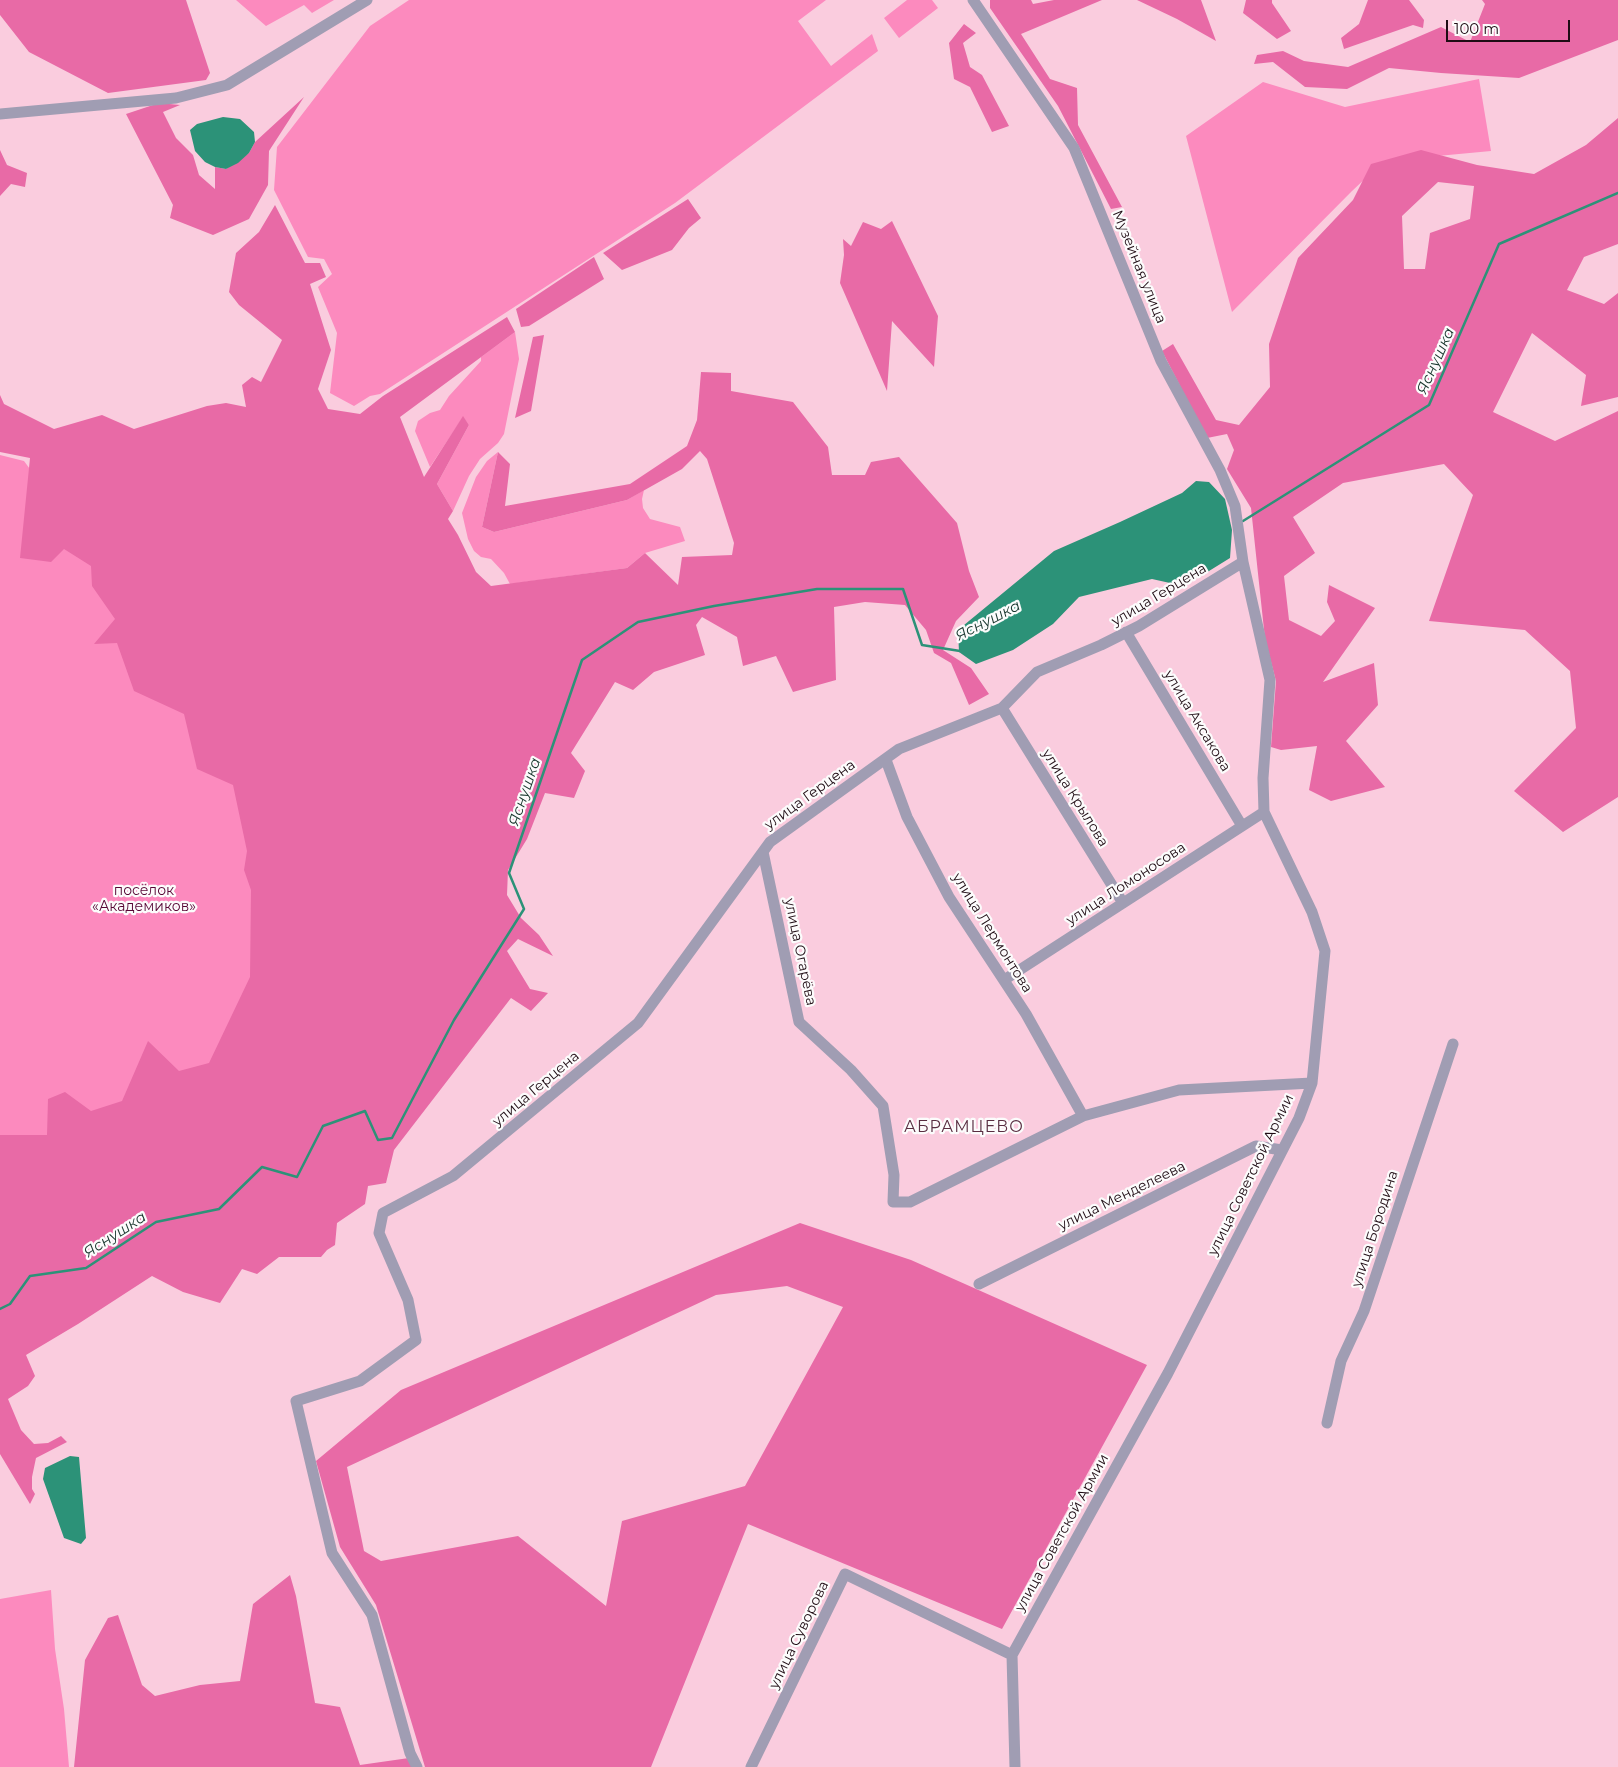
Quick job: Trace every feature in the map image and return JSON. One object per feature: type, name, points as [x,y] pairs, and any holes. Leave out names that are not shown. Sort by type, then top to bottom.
[{"type":"street","points":[[0,114],[176,98],[227,85],[367,0]]},
{"type":"street","name":"Музейная улица","points":[[973,0],[1074,148],[1160,361],[1220,470],[1235,506],[1243,562]]},
{"type":"street","name":"улица Герцена","points":[[416,1767],[410,1753],[372,1615],[332,1553],[296,1401],[360,1381],[416,1340],[408,1300],[379,1233],[383,1213],[453,1176],[638,1023],[770,842],[899,749],[1002,708],[1037,672],[1101,645],[1126,632],[1243,562]]},
{"type":"street","name":"улица Советской Армии","points":[[1012,1655],[1168,1373],[1299,1118],[1312,1083],[1325,951],[1312,912],[1264,812],[1263,778],[1270,680],[1243,562]]},
{"type":"street","name":"улица Аксакова","points":[[1126,632],[1242,826]]},
{"type":"street","name":"улица Крылова","points":[[1002,708],[1123,903]]},
{"type":"street","name":"улица Лермонтова","points":[[886,760],[907,817],[949,897],[1026,1014],[1084,1116]]},
{"type":"street","name":"улица Ломоносова","points":[[1004,980],[1264,812]]},
{"type":"street","name":"улица Огарёва","points":[[763,852],[799,1022],[851,1070],[884,1106],[894,1175],[893,1202],[910,1202],[1084,1116]]},
{"type":"street","name":"улица Бородина","points":[[1327,1423],[1341,1361],[1364,1311],[1453,1044]]},
{"type":"street","points":[[1084,1116],[1179,1090],[1312,1083]]},
{"type":"street","name":"улица Менделеева","points":[[979,1284],[1256,1146],[1282,1150]]},
{"type":"street","name":"улица Суворова","points":[[751,1767],[845,1574],[1012,1655]]},
{"type":"street","points":[[1012,1655],[1015,1767]]},
{"type":"green space","points":[[236,0],[334,0],[312,13],[304,5],[266,26]]},
{"type":"green space","points":[[409,0],[826,0],[798,21],[831,66],[872,34],[878,51],[675,203],[380,394],[370,396],[354,406],[330,393],[337,333],[318,287],[332,274],[324,259],[308,257],[274,190],[277,147],[370,26]]},
{"type":"green space","points":[[907,0],[932,0],[938,8],[899,38],[884,18]]},
{"type":"green space","points":[[1479,79],[1491,151],[1384,161],[1232,312],[1186,136],[1263,82],[1345,107]]},
{"type":"green space","points":[[515,332],[519,359],[504,434],[498,443],[480,459],[469,476],[453,511],[437,484],[469,425],[463,417],[430,467],[415,431],[418,421],[430,413],[440,410],[449,396],[481,361],[481,357]]},
{"type":"green space","points":[[498,452],[482,527],[494,532],[627,500],[644,490],[643,508],[650,519],[680,527],[685,541],[645,553],[627,568],[510,584],[504,573],[491,559],[481,557],[474,551],[468,539],[462,513],[476,477],[487,461]]},
{"type":"green space","name":"посёлок «Академиков»","points":[[0,455],[24,461],[197,696],[307,897],[213,1076],[0,1192]]},
{"type":"green space","points":[[51,1590],[55,1649],[64,1709],[69,1767],[0,1767],[0,1599]]},
{"type":"shaded area","points":[[0,0],[186,0],[210,73],[206,80],[108,93],[29,52],[0,15]]},
{"type":"shaded area","points":[[990,0],[1031,0],[1033,4],[1054,0],[1102,0],[1021,34],[1050,79],[1077,88],[1078,125],[1122,207],[1111,209],[1058,106],[990,8]]},
{"type":"shaded area","points":[[1137,0],[1201,0],[1216,41],[1177,19]]},
{"type":"shaded area","points":[[1246,0],[1272,0],[1272,3],[1291,31],[1277,39],[1243,13]]},
{"type":"shaded area","points":[[1368,0],[1409,0],[1424,20],[1423,28],[1413,25],[1344,49],[1341,38],[1359,24]]},
{"type":"shaded area","points":[[1482,0],[1618,0],[1618,40],[1519,78],[1389,68],[1347,89],[1305,87],[1273,62],[1254,64],[1257,55],[1283,51],[1304,61],[1348,67],[1441,27],[1470,42],[1485,4]]},
{"type":"shaded area","points":[[964,24],[976,33],[963,43],[970,67],[982,75],[1009,126],[992,132],[970,87],[954,79],[949,43]]},
{"type":"shaded area","points":[[304,97],[269,151],[268,185],[249,219],[213,235],[170,218],[173,205],[126,114],[159,103],[180,105],[163,112],[176,138],[193,155],[199,175],[215,189],[215,167],[226,169],[249,153],[255,142]]},
{"type":"shaded area","points":[[1618,118],[1618,244],[1584,257],[1567,290],[1604,304],[1618,293],[1618,397],[1581,406],[1586,375],[1532,333],[1493,412],[1555,441],[1618,411],[1618,797],[1563,832],[1514,791],[1576,728],[1570,671],[1525,630],[1429,621],[1473,495],[1444,464],[1343,483],[1293,517],[1315,553],[1284,576],[1289,620],[1321,636],[1335,621],[1327,602],[1329,585],[1375,608],[1323,682],[1374,663],[1378,705],[1346,741],[1385,787],[1331,801],[1309,790],[1317,746],[1281,750],[1271,747],[1276,681],[1265,639],[1251,508],[1227,469],[1234,450],[1227,434],[1207,438],[1162,351],[1173,344],[1216,420],[1239,425],[1270,387],[1269,344],[1298,258],[1353,200],[1371,164],[1421,150],[1477,165],[1534,174],[1586,145]],"holes":[[[1438,182],[1474,186],[1470,219],[1430,233],[1425,269],[1404,269],[1402,216]]]},
{"type":"shaded area","points":[[0,150],[7,165],[27,173],[25,187],[11,184],[0,196]]},
{"type":"shaded area","points":[[688,199],[701,218],[689,228],[672,250],[622,270],[603,253]]},
{"type":"shaded area","points":[[275,205],[305,263],[320,263],[326,277],[310,284],[331,350],[318,389],[328,409],[360,414],[383,396],[507,317],[515,332],[400,417],[424,477],[463,416],[469,425],[437,484],[453,511],[448,519],[476,572],[491,586],[627,568],[645,553],[678,585],[682,557],[732,555],[734,543],[707,459],[700,451],[682,469],[627,500],[494,532],[482,527],[498,452],[510,464],[505,506],[630,484],[687,446],[697,420],[701,372],[731,373],[731,391],[793,402],[828,447],[832,475],[865,475],[871,462],[899,457],[957,523],[969,571],[979,597],[956,621],[943,650],[971,668],[989,694],[969,705],[951,663],[934,653],[926,630],[905,605],[865,602],[834,607],[836,680],[793,692],[776,656],[743,666],[737,637],[702,617],[696,625],[705,655],[654,672],[633,690],[615,682],[571,753],[585,771],[574,798],[545,793],[527,839],[508,870],[507,895],[521,918],[539,935],[553,956],[518,939],[507,951],[530,989],[548,993],[531,1011],[511,998],[394,1150],[386,1183],[368,1186],[365,1204],[337,1223],[335,1245],[321,1257],[279,1257],[257,1274],[242,1269],[220,1303],[183,1292],[152,1276],[26,1355],[35,1376],[28,1386],[8,1399],[21,1430],[34,1444],[48,1443],[61,1436],[67,1442],[36,1458],[32,1477],[32,1489],[35,1494],[30,1504],[0,1454],[0,1135],[47,1135],[48,1099],[65,1092],[91,1111],[122,1101],[148,1041],[179,1071],[209,1063],[250,977],[251,890],[244,870],[247,851],[233,785],[197,769],[184,714],[134,691],[117,643],[94,644],[115,619],[92,586],[91,566],[64,549],[51,562],[20,558],[30,458],[0,452],[0,395],[4,404],[54,429],[102,415],[134,429],[207,406],[226,403],[246,407],[242,385],[252,377],[261,382],[282,340],[239,305],[229,292],[236,253],[259,232]]},
{"type":"shaded area","points":[[892,221],[938,316],[934,367],[892,321],[887,391],[840,283],[844,255],[843,239],[851,246],[863,222],[881,229]]},
{"type":"shaded area","points":[[594,257],[604,279],[529,326],[521,327],[516,309]]},
{"type":"shaded area","points":[[544,335],[531,411],[515,418],[533,337]]},
{"type":"shaded area","points":[[800,1223],[911,1260],[1147,1365],[1002,1629],[748,1524],[651,1767],[425,1767],[376,1605],[340,1547],[316,1461],[401,1390]],"holes":[[[787,1286],[843,1307],[745,1486],[622,1521],[606,1606],[518,1536],[381,1561],[364,1551],[347,1467],[716,1295]]]},
{"type":"shaded area","points":[[290,1575],[296,1596],[315,1703],[340,1707],[360,1765],[409,1758],[413,1767],[74,1767],[85,1660],[108,1618],[118,1615],[142,1685],[155,1696],[200,1685],[240,1681],[253,1604]]},
{"type":"water","points":[[223,117],[240,119],[254,132],[255,142],[249,153],[238,163],[226,169],[215,167],[205,162],[195,151],[190,130],[197,124]]},
{"type":"water","points":[[1196,481],[1209,482],[1225,499],[1232,530],[1230,558],[1209,571],[1179,585],[1152,579],[1079,597],[1053,624],[1013,650],[976,664],[959,652],[958,630],[1054,551],[1182,493]]},
{"type":"water","points":[[70,1456],[79,1457],[86,1538],[81,1544],[64,1538],[43,1479],[45,1468]]},
{"type":"waterway","name":"Яснушка","points":[[1243,521],[1429,405],[1499,244],[1618,193]]},
{"type":"waterway","name":"Яснушка","points":[[0,1309],[10,1304],[30,1276],[86,1268],[156,1222],[219,1209],[262,1167],[297,1177],[323,1126],[365,1111],[378,1140],[392,1138],[454,1020],[524,909],[509,873],[582,660],[638,622],[714,606],[817,589],[903,589],[922,645],[960,651]]},
{"type":"district","name":"АБРАМЦЕВО","points":[[964,1127]]}]
